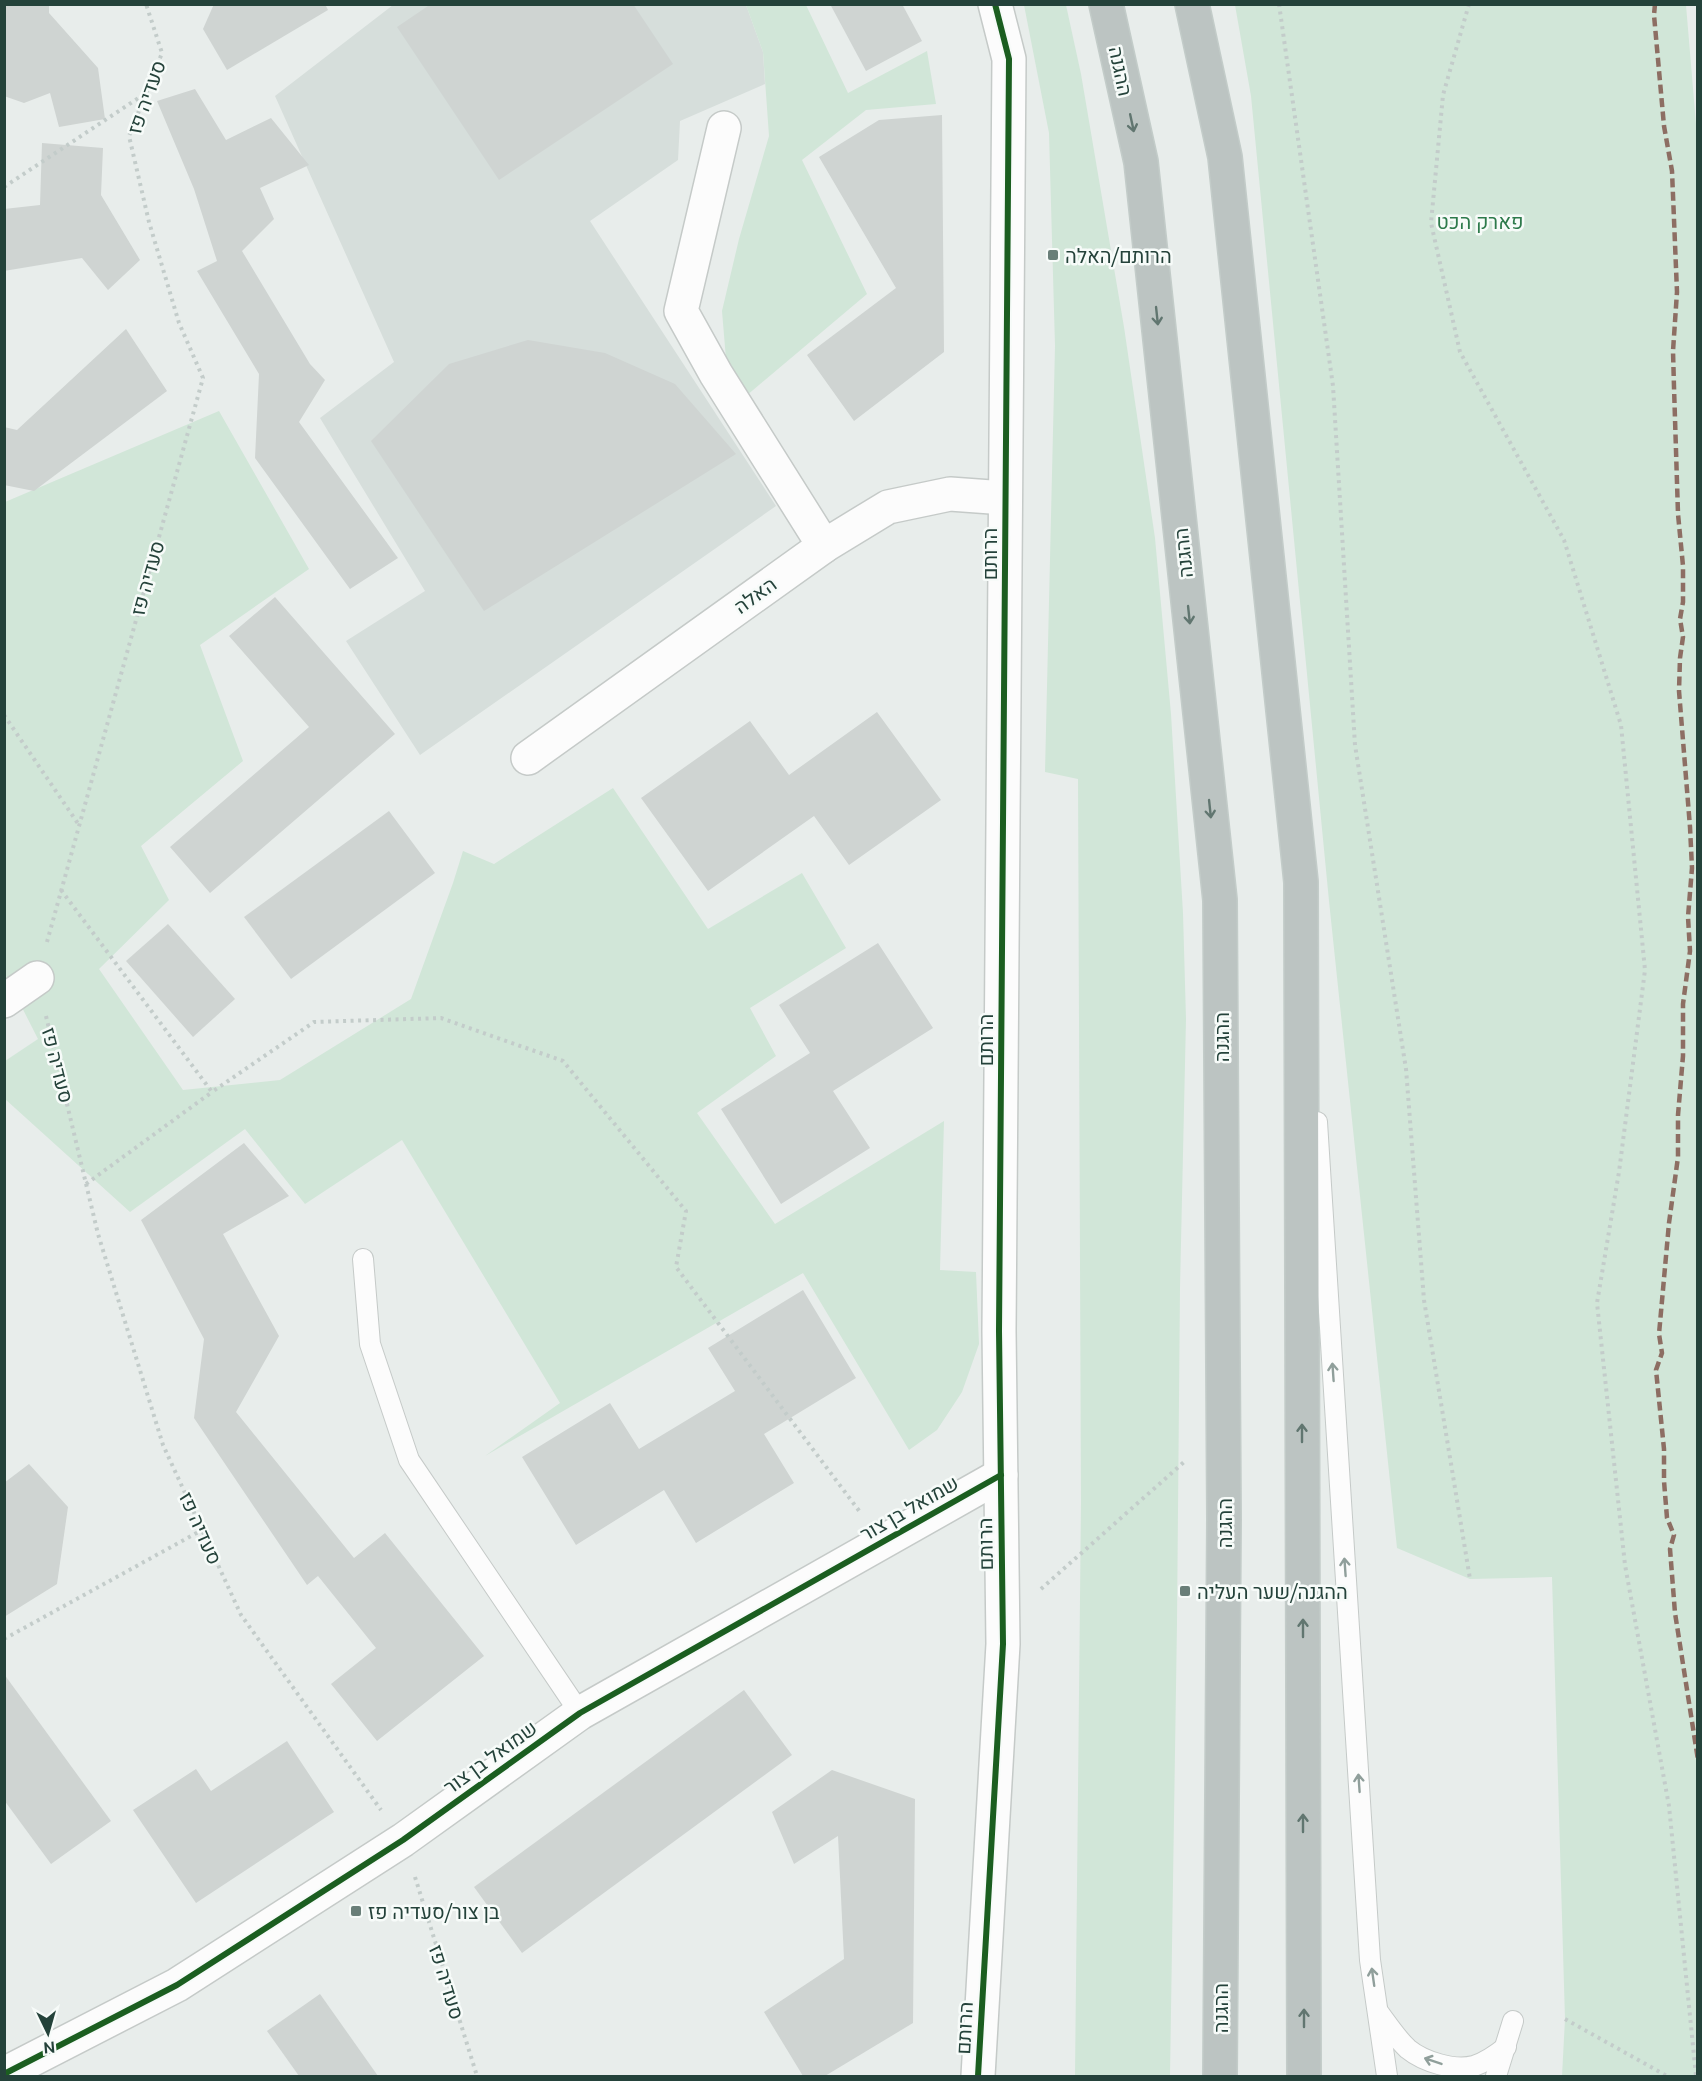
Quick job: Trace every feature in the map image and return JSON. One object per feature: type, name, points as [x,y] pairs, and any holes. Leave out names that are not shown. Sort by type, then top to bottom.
[{"type":"highway","name":"ההגנה","points":[[1106,4],[1141,162],[1220,900],[1224,1507],[1220,2076]]},
{"type":"highway","points":[[1192,4],[1225,157],[1301,882],[1304,2076]]},
{"type":"street","name":"הרותם","points":[[978,2076],[1004,1644],[999,1331],[1009,59],[995,4]]},
{"type":"street","points":[[724,128],[681,311],[716,374],[824,546]]},
{"type":"street","name":"האלה","points":[[528,758],[824,546],[888,507],[950,494],[1005,498]]},
{"type":"street","points":[[4,1001],[37,978]]},
{"type":"street","name":"שמואל בן צור","points":[[4,2074],[177,1985],[403,1840],[580,1713],[1001,1475]]},
{"type":"lane","points":[[1301,882],[1370,1960],[1387,2076]]},
{"type":"lane","points":[[363,1259],[370,1344],[409,1460],[580,1713]]},
{"type":"lane","points":[[1378,2010],[1394,2034],[1409,2050],[1430,2061],[1453,2067],[1473,2066],[1490,2059],[1506,2048]]},
{"type":"lane","points":[[1496,2076],[1514,2020]]},
{"type":"path","points":[[1279,4],[1333,386],[1355,746],[1406,1069],[1424,1300],[1470,1579]]},
{"type":"path","points":[[1469,4],[1443,95],[1431,223],[1460,352],[1564,540],[1621,725],[1645,970],[1619,1172],[1597,1303],[1625,1565],[1669,1806],[1696,2076]]},
{"type":"path","points":[[4,187],[146,93]]},
{"type":"path","points":[[4,715],[79,825]]},
{"type":"path","points":[[61,890],[212,1092]]},
{"type":"path","points":[[86,1184],[212,1092],[314,1022],[441,1018],[563,1061],[686,1210],[676,1267],[882,1542]]},
{"type":"path","points":[[1003,1595],[1035,1594],[1184,1462]]},
{"type":"path","points":[[4,1640],[202,1530]]},
{"type":"path","points":[[1565,2019],[1667,2076]]},
{"type":"shaded area","points":[[393,5],[746,5],[763,52],[765,84],[680,121],[678,160],[590,221],[776,506],[420,755],[346,641],[425,591],[320,418],[394,362],[275,96]]},
{"type":"green space","points":[[746,5],[806,5],[848,93],[927,51],[936,104],[866,110],[802,160],[867,294],[746,396],[726,359],[722,311],[739,239],[769,136],[763,52]]},
{"type":"green space","points":[[1024,5],[1066,5],[1081,74],[1124,327],[1155,538],[1171,714],[1183,913],[1186,1019],[1180,1288],[1170,2076],[1075,2076],[1081,1503],[1078,779],[1045,772],[1055,346],[1049,133]]},
{"type":"green space","name":"פארק הכט","points":[[1235,5],[1686,5],[1698,148],[1697,2076],[1562,2076],[1565,2019],[1552,1577],[1470,1579],[1397,1548],[1329,901],[1251,96]]},
{"type":"green space","points":[[219,411],[309,569],[200,645],[243,761],[141,846],[169,900],[99,969],[183,1090],[280,1080],[411,999],[463,851],[494,864],[613,788],[708,929],[802,873],[846,948],[750,1008],[776,1056],[697,1113],[775,1224],[944,1121],[940,1270],[976,1272],[979,1344],[962,1392],[937,1430],[909,1450],[803,1273],[485,1456],[560,1403],[402,1140],[305,1204],[245,1129],[130,1212],[5,1099],[5,1061],[38,1039],[5,974],[5,502]]},
{"type":"building","points":[[4,4],[49,4],[49,13],[98,68],[105,119],[59,127],[50,93],[24,103],[4,96]]},
{"type":"building","points":[[214,4],[325,4],[328,10],[227,70],[203,29]]},
{"type":"building","points":[[431,4],[633,4],[673,64],[499,180],[397,27]]},
{"type":"building","points":[[830,4],[902,4],[922,41],[866,71]]},
{"type":"building","points":[[195,89],[226,140],[271,118],[309,165],[260,188],[274,219],[242,251],[310,364],[325,380],[299,422],[398,558],[350,589],[255,458],[259,374],[197,271],[217,261],[194,189],[157,101]]},
{"type":"building","points":[[942,115],[944,352],[854,421],[807,355],[896,288],[819,157],[879,120]]},
{"type":"building","points":[[42,143],[103,148],[101,195],[140,260],[108,290],[82,258],[4,271],[4,209],[40,205]]},
{"type":"building","points":[[126,329],[167,391],[34,491],[4,485],[4,427],[17,430]]},
{"type":"building","points":[[528,340],[605,353],[675,384],[736,454],[484,611],[371,441],[449,364]]},
{"type":"building","points":[[275,597],[395,734],[210,893],[170,847],[309,727],[229,636]]},
{"type":"building","points":[[877,712],[941,800],[849,865],[814,816],[708,891],[641,798],[750,721],[789,775]]},
{"type":"building","points":[[389,811],[435,873],[291,979],[244,917]]},
{"type":"building","points":[[168,924],[235,999],[193,1037],[126,961]]},
{"type":"building","points":[[878,943],[933,1028],[833,1091],[870,1148],[781,1204],[721,1109],[810,1053],[779,1005]]},
{"type":"building","points":[[244,1143],[289,1196],[223,1234],[279,1336],[236,1412],[354,1558],[385,1533],[484,1656],[377,1741],[331,1684],[376,1648],[318,1576],[307,1585],[194,1418],[204,1339],[141,1220]]},
{"type":"building","points":[[803,1290],[856,1378],[764,1434],[794,1483],[696,1543],[664,1490],[576,1545],[522,1457],[610,1403],[639,1449],[735,1391],[708,1348]]},
{"type":"building","points":[[29,1464],[68,1507],[57,1584],[4,1617],[4,1483]]},
{"type":"building","points":[[4,1674],[111,1821],[51,1864],[4,1800]]},
{"type":"building","points":[[744,1690],[792,1755],[522,1953],[474,1887]]},
{"type":"building","points":[[287,1741],[334,1812],[196,1903],[133,1810],[196,1769],[211,1791]]},
{"type":"building","points":[[832,1770],[915,1799],[913,2023],[825,2076],[803,2076],[764,2012],[844,1959],[838,1836],[794,1864],[772,1812]]},
{"type":"building","points":[[320,1994],[378,2076],[299,2076],[267,2031]]},
{"type":"marked path","points":[[1655,4],[1654,15],[1664,126],[1672,171],[1677,292],[1673,351],[1674,387],[1678,514],[1683,566],[1683,602],[1680,619],[1683,637],[1679,691],[1692,868],[1688,917],[1690,951],[1683,1004],[1678,1157],[1669,1223],[1659,1334],[1662,1353],[1656,1370],[1664,1449],[1667,1518],[1674,1535],[1670,1549],[1675,1613],[1698,1760]]},
{"type":"cycle path","points":[[978,2076],[1003,1644],[999,1331],[1009,59],[995,4]]},
{"type":"cycle path","points":[[4,2074],[177,1985],[403,1840],[580,1713],[1001,1475]]},
{"type":"place","name":"הרותם/האלה","points":[[1053,255]]},
{"type":"place","name":"ההגנה/שער העליה","points":[[1185,1591]]},
{"type":"place","name":"בן צור/סעדיה פז","points":[[356,1911]]}]
